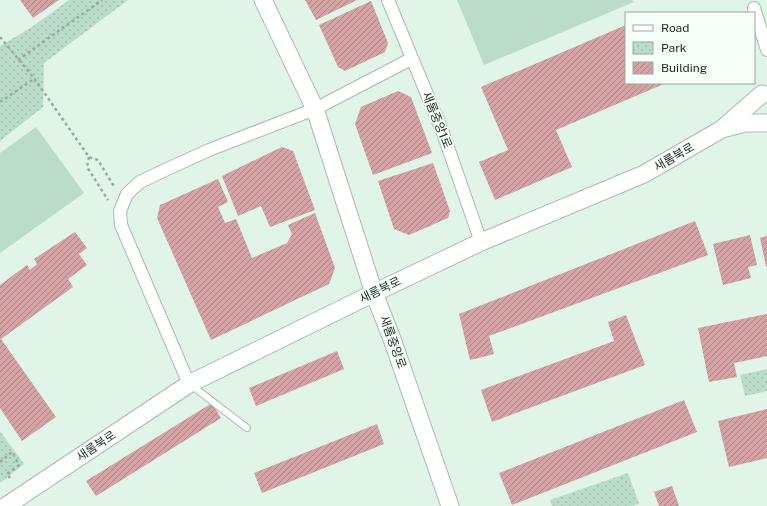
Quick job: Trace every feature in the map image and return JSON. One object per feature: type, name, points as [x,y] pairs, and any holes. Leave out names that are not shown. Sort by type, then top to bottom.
[{"type":"street","name":"새롬중앙로","points":[[263,0],[315,109],[374,293],[392,339],[450,506]]},
{"type":"street","name":"새롬중앙1로","points":[[388,0],[411,59],[443,133],[481,242]]},
{"type":"street","points":[[752,4],[767,31]]},
{"type":"street","points":[[755,13],[767,50]]},
{"type":"street","points":[[190,384],[121,225],[120,211],[127,194],[140,182],[165,170],[209,150],[315,109],[411,59]]},
{"type":"street","points":[[765,88],[763,103],[767,114]]},
{"type":"street","name":"새롬북로","points":[[6,506],[190,384],[481,242],[644,174],[722,129],[765,88]]},
{"type":"street","points":[[722,129],[745,123],[767,123]]},
{"type":"lane","points":[[190,384],[247,428]]},
{"type":"path","points":[[18,60],[102,0]]},
{"type":"path","points":[[0,37],[34,78],[89,157],[98,160],[115,188]]},
{"type":"path","points":[[0,102],[34,78]]},
{"type":"path","points":[[89,157],[87,167],[108,200]]},
{"type":"path","points":[[1,460],[12,452],[19,465],[7,474],[10,478]]},
{"type":"green space","points":[[69,0],[128,0],[44,63],[43,107],[0,141],[0,46],[32,27]]},
{"type":"green space","points":[[457,0],[632,0],[634,2],[484,65]]},
{"type":"green space","points":[[36,127],[84,193],[0,253],[0,153]]},
{"type":"green space","points":[[767,369],[767,391],[745,396],[740,375]]},
{"type":"green space","points":[[0,431],[24,464],[0,483]]},
{"type":"green space","points":[[628,473],[639,504],[632,506],[552,506],[550,500]]},
{"type":"building","points":[[20,0],[59,0],[33,18]]},
{"type":"building","points":[[305,0],[357,0],[316,20]]},
{"type":"building","points":[[371,1],[388,43],[385,52],[345,71],[338,67],[319,25]]},
{"type":"building","points":[[625,25],[625,84],[664,84],[556,130],[572,167],[495,200],[479,162],[508,150],[481,87]]},
{"type":"building","points":[[398,91],[411,97],[432,153],[373,175],[355,124],[361,107]]},
{"type":"building","points":[[282,147],[293,151],[315,210],[270,227],[261,206],[238,216],[222,176]]},
{"type":"building","points":[[433,163],[450,211],[448,218],[409,235],[394,229],[378,181]]},
{"type":"building","points":[[218,179],[228,202],[218,207],[225,223],[236,219],[252,258],[287,243],[292,234],[288,225],[315,213],[335,268],[329,284],[211,340],[157,218],[160,205]]},
{"type":"building","points":[[695,221],[708,255],[489,336],[494,354],[470,360],[459,314]]},
{"type":"building","points":[[75,232],[87,248],[79,254],[87,265],[68,279],[73,287],[1,339],[56,417],[22,441],[0,408],[0,285],[27,265],[30,270],[37,264],[34,259]]},
{"type":"building","points":[[750,235],[757,265],[748,267],[751,278],[723,285],[713,244]]},
{"type":"building","points":[[767,236],[767,266],[766,266],[760,238]]},
{"type":"building","points":[[767,314],[767,356],[734,363],[737,377],[709,382],[698,328]]},
{"type":"building","points":[[626,315],[645,365],[492,422],[481,390],[614,341],[608,322]]},
{"type":"building","points":[[337,351],[344,369],[256,406],[249,388]]},
{"type":"building","points":[[684,400],[697,432],[512,505],[499,473]]},
{"type":"building","points":[[212,403],[221,418],[96,496],[86,481]]},
{"type":"building","points":[[767,409],[767,458],[729,467],[718,421]]},
{"type":"building","points":[[377,424],[384,444],[262,493],[254,473]]},
{"type":"building","points":[[672,486],[679,506],[659,506],[654,492]]}]
